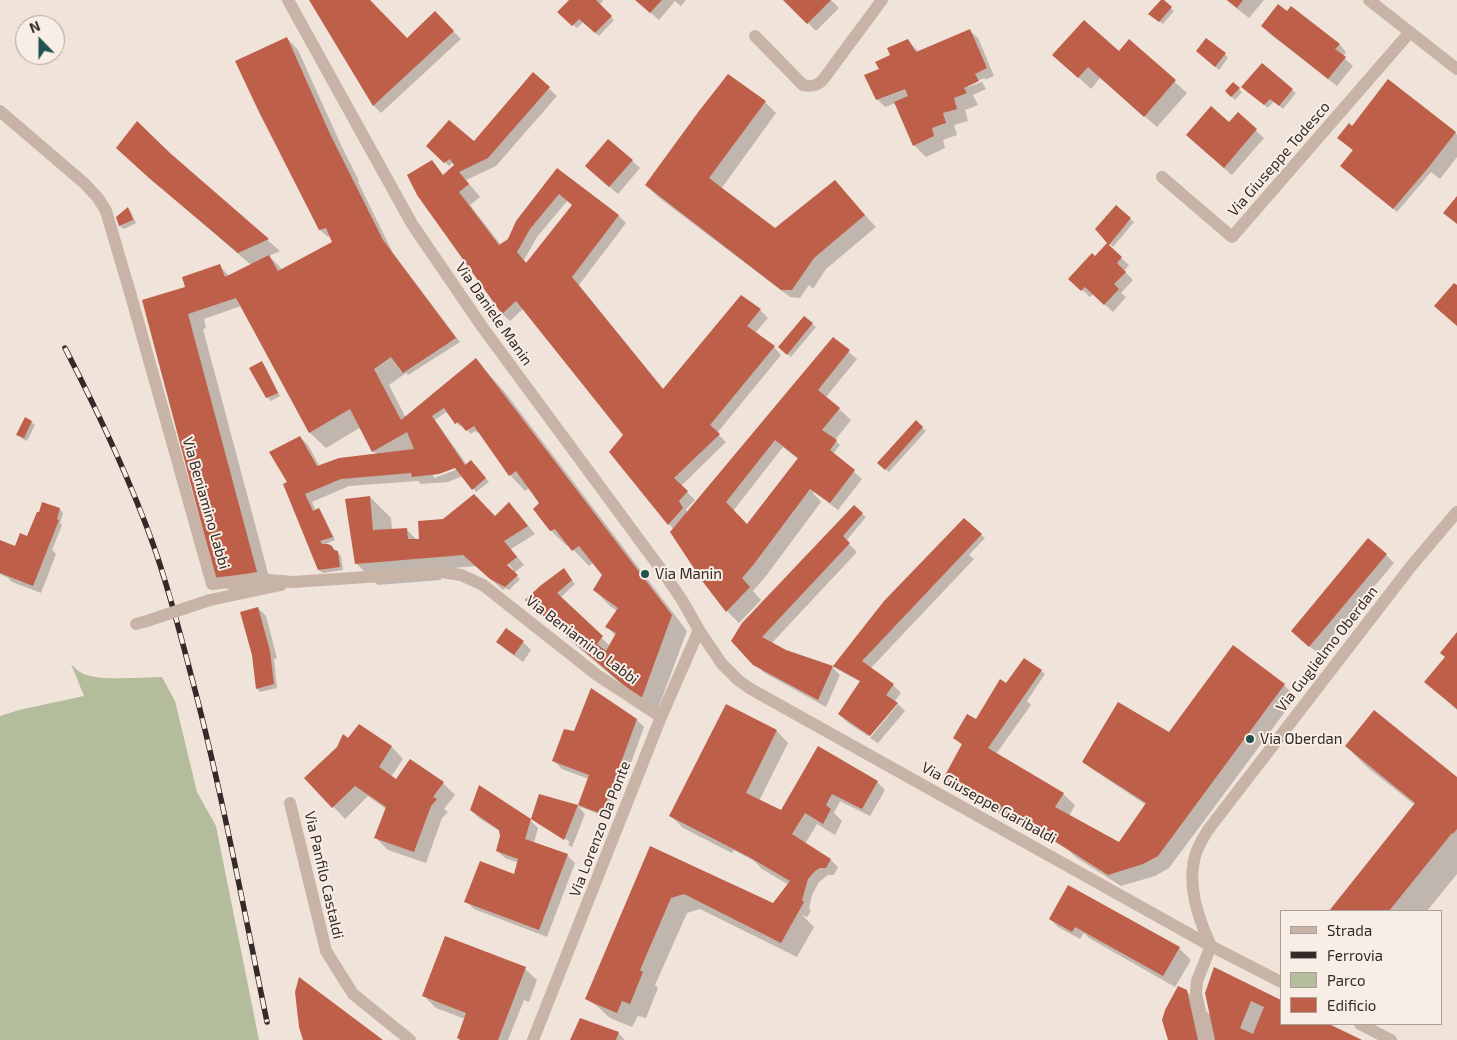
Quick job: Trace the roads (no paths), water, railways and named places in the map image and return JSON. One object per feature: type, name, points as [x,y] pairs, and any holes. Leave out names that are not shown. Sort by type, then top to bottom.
[{"type":"street","name":"Via Daniele Manin","points":[[288,0],[412,224],[483,328],[663,572],[699,630]]},
{"type":"street","points":[[755,36],[803,85],[816,86],[822,82],[882,0]]},
{"type":"street","points":[[1369,0],[1457,69]]},
{"type":"street","name":"Via Giuseppe Todesco","points":[[1162,177],[1232,237],[1410,32]]},
{"type":"street","name":"Via Beniamino Labbi","points":[[0,111],[84,183],[98,198],[106,211],[212,584],[257,579],[293,582],[440,572],[461,575],[483,585],[598,674],[662,717]]},
{"type":"street","name":"Via Guglielmo Oberdan","points":[[1211,946],[1197,909],[1193,887],[1193,864],[1202,840],[1223,810],[1412,565],[1457,512]]},
{"type":"street","points":[[142,622],[210,600],[293,582]]},
{"type":"street","name":"Via Lorenzo Da Ponte","points":[[533,1040],[662,717],[699,630]]},
{"type":"street","name":"Via Giuseppe Garibaldi","points":[[699,630],[722,664],[749,688],[1211,946],[1280,981]]},
{"type":"street","name":"Via Panfilo Castaldi","points":[[290,802],[326,951],[353,994],[410,1040]]},
{"type":"street","points":[[1206,1040],[1196,993],[1197,981],[1211,946]]},
{"type":"street","points":[[1362,1025],[1391,1040]]},
{"type":"railway","points":[[65,348],[123,469],[144,519],[168,592],[212,758],[267,1022]]},
{"type":"place","name":"Via Manin","points":[[645,574]]},
{"type":"place","name":"Via Oberdan","points":[[1250,739]]}]
